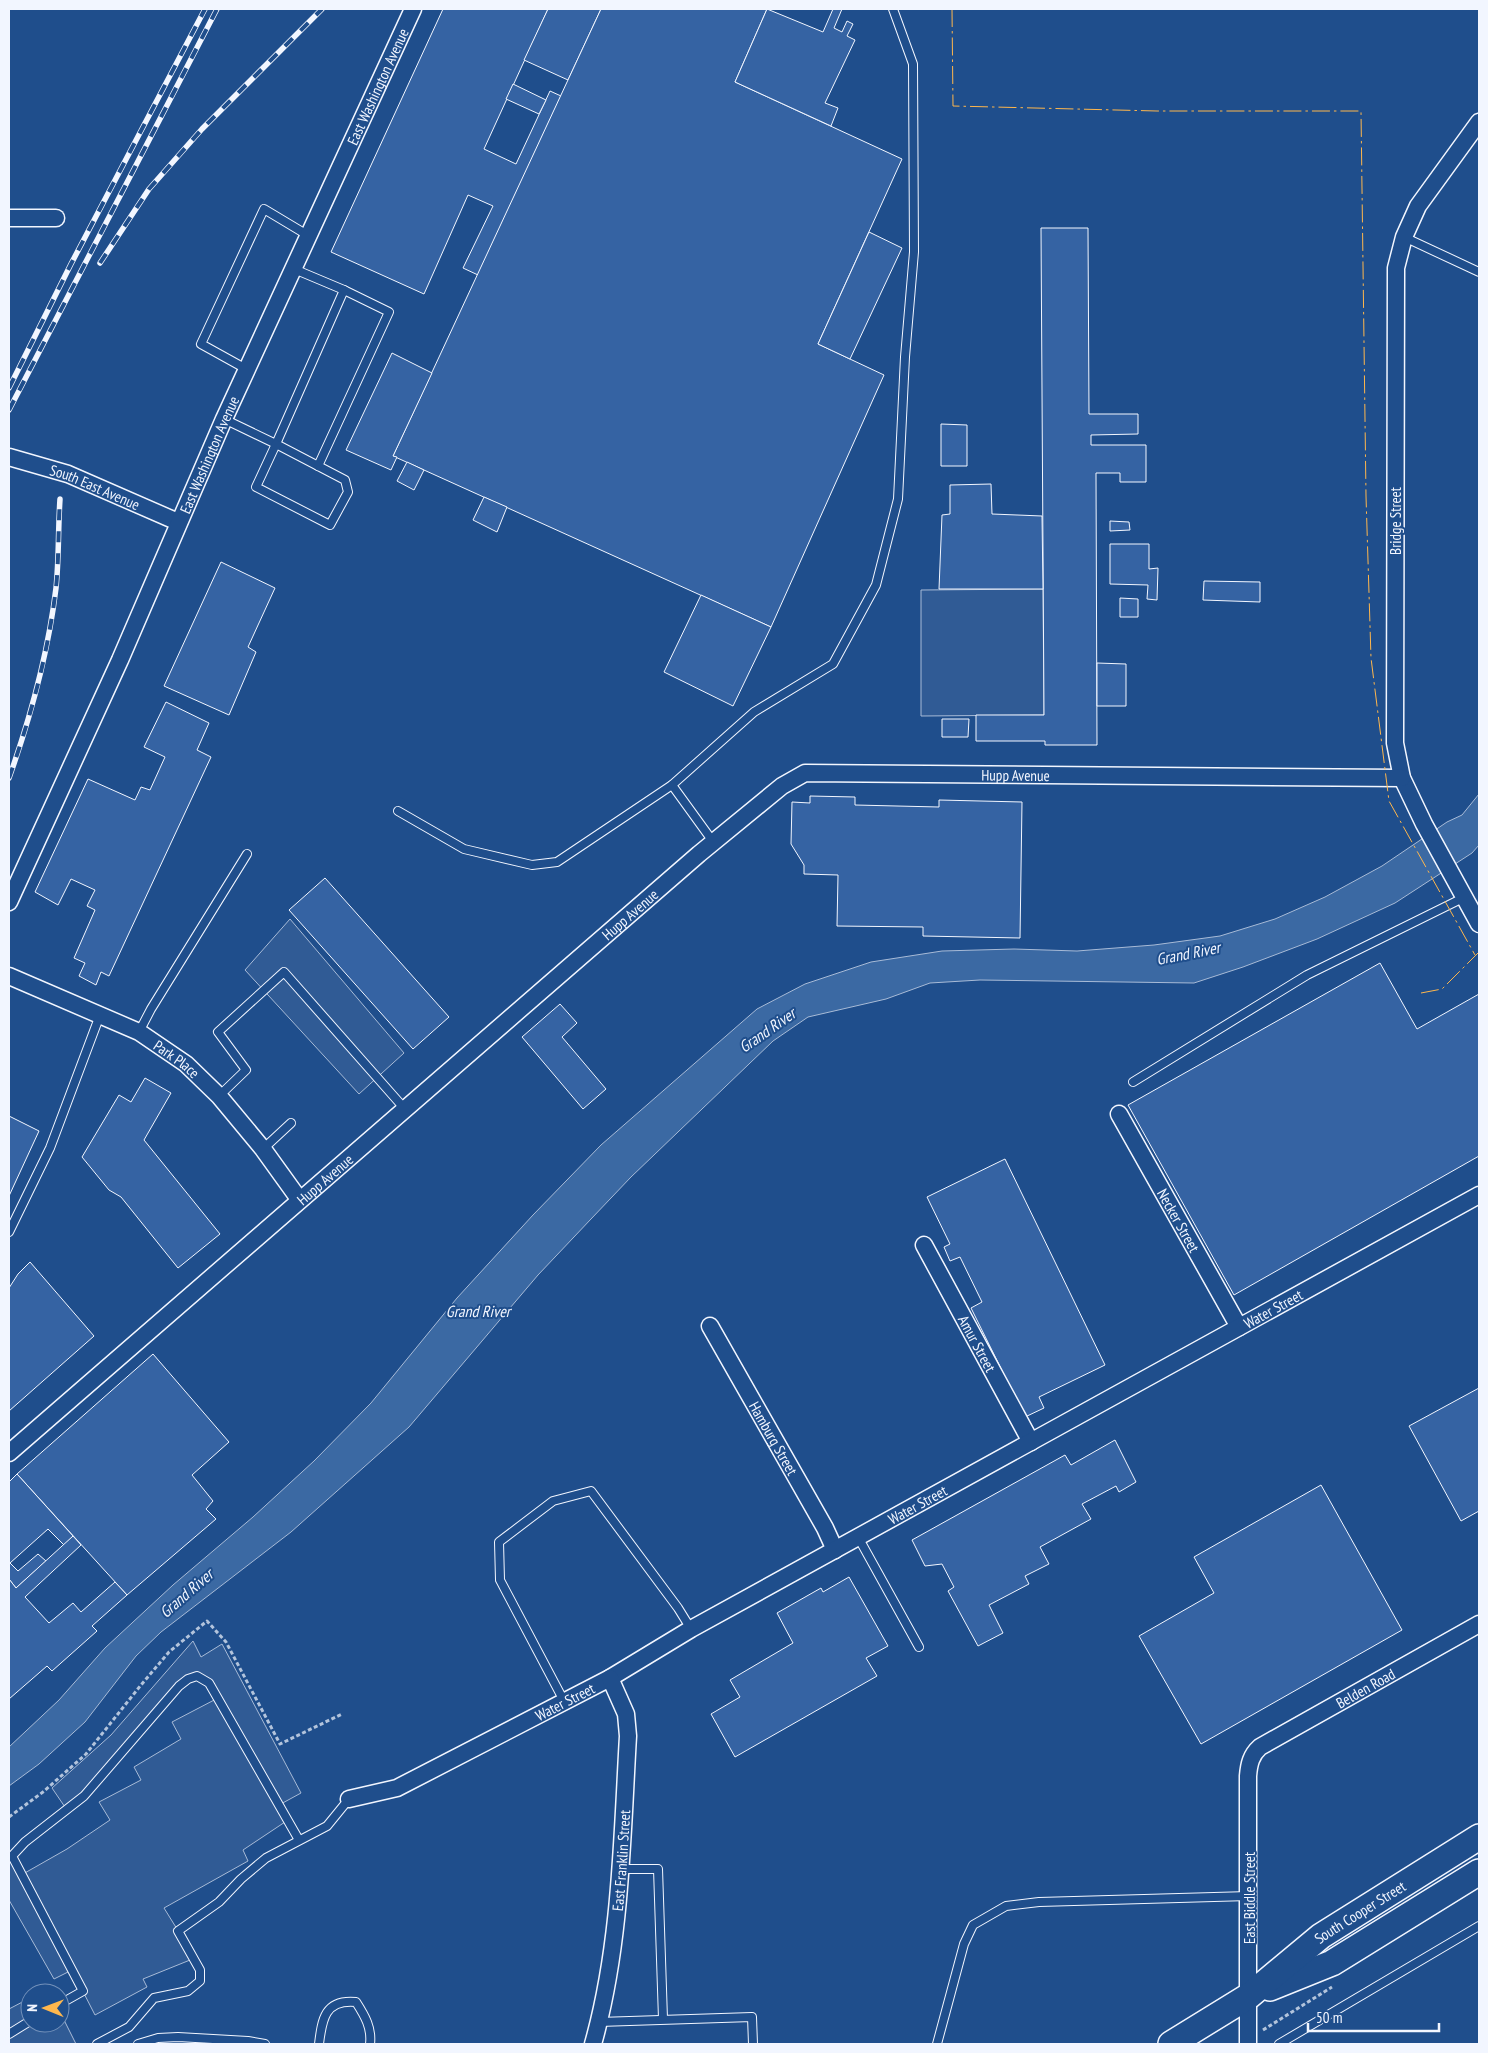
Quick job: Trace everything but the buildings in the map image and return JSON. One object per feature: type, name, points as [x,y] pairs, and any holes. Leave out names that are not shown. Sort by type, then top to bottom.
[{"type":"main road","name":"South Cooper Street","points":[[1171,2044],[1249,1996],[1321,1936],[1479,1837]]},
{"type":"main road","name":"South Cooper Street","points":[[1249,1996],[1332,1963],[1479,1872]]},
{"type":"street","name":"East Washington Avenue","points":[[9,902],[120,660],[224,419],[413,9]]},
{"type":"street","name":"Bridge Street","points":[[1479,122],[1418,206],[1404,237],[1396,268],[1394,529],[1395,743],[1402,778],[1424,824],[1479,924]]},
{"type":"street","points":[[9,218],[56,218]]},
{"type":"street","name":"South East Avenue","points":[[9,457],[68,474],[178,522]]},
{"type":"street","name":"Hupp Avenue","points":[[9,1452],[404,1108],[714,842],[782,786],[805,773],[1402,778]]},
{"type":"street","name":"Park Place","points":[[9,976],[139,1032],[186,1064],[219,1096],[263,1149],[299,1199]]},
{"type":"street","name":"Necker Street","points":[[1119,1114],[1239,1327]]},
{"type":"street","name":"Water Street","points":[[349,1799],[397,1788],[610,1678],[691,1629],[858,1536],[1479,1195]]},
{"type":"street","name":"Amur Street","points":[[924,1245],[1031,1442]]},
{"type":"street","name":"Hamburg Street","points":[[710,1326],[825,1528],[834,1550]]},
{"type":"street","name":"Belden Road","points":[[1253,1754],[1260,1748],[1479,1624]]},
{"type":"street","name":"East Franklin Street","points":[[593,2044],[600,2022],[614,1934],[620,1869],[628,1722],[610,1678]]},
{"type":"street","name":"East Biddle Street","points":[[1248,2044],[1248,1766],[1253,1754]]},
{"type":"lane","points":[[398,811],[464,850],[532,865],[557,862],[672,785],[754,712],[833,664],[876,586],[898,499],[905,357],[914,252],[913,64],[893,9]]},
{"type":"lane","points":[[248,370],[201,344],[264,209],[309,236]]},
{"type":"lane","points":[[1404,237],[1479,272]]},
{"type":"lane","points":[[294,269],[389,312],[318,466]]},
{"type":"lane","points":[[224,419],[276,444],[345,480],[348,492],[330,525],[256,487],[276,444],[344,290]]},
{"type":"lane","points":[[672,785],[714,842]]},
{"type":"lane","points":[[139,1032],[151,1009],[247,854]]},
{"type":"lane","points":[[1133,1082],[1307,975],[1461,891]]},
{"type":"lane","points":[[219,1096],[246,1070],[218,1032],[284,972],[404,1108]]},
{"type":"lane","points":[[9,1232],[50,1148],[100,1015]]},
{"type":"lane","points":[[263,1149],[291,1123]]},
{"type":"lane","points":[[564,1701],[500,1580],[499,1542],[553,1501],[591,1491],[678,1608],[691,1629]]},
{"type":"lane","points":[[858,1536],[919,1647]]},
{"type":"lane","points":[[70,1998],[83,1991],[12,1856],[26,1842],[84,1796],[179,1686],[188,1679],[197,1676],[209,1683],[299,1840]]},
{"type":"lane","points":[[97,2044],[129,2028],[154,1998],[188,1990],[200,1981],[200,1970],[178,1931],[219,1902],[241,1879],[266,1858],[327,1826],[349,1799]]},
{"type":"lane","points":[[620,1869],[658,1869],[663,2019]]},
{"type":"lane","points":[[937,2044],[964,1944],[973,1925],[1006,1906],[1039,1902],[1249,1896]]},
{"type":"lane","points":[[1279,2044],[1479,1926]]},
{"type":"lane","points":[[318,2044],[322,2020],[330,2008],[345,2001],[356,2002],[367,2019],[371,2036],[370,2044]]},
{"type":"lane","points":[[600,2022],[752,2017],[753,2044]]},
{"type":"lane","points":[[9,2034],[20,2028]]},
{"type":"lane","points":[[138,2044],[158,2038],[178,2037],[264,2044]]},
{"type":"lane","points":[[248,2044],[264,2044]]},
{"type":"path","points":[[9,1818],[43,1792],[86,1754],[141,1684],[169,1652],[206,1621],[226,1642],[280,1744],[342,1714]]},
{"type":"shaded area","points":[[1043,589],[1044,715],[921,716],[921,590]]},
{"type":"shaded area","points":[[290,919],[404,1053],[359,1094],[245,970]]},
{"type":"shaded area","points":[[193,1641],[201,1657],[222,1644],[301,1793],[279,1805],[288,1820],[243,1850],[248,1861],[164,1908],[195,1958],[143,1979],[147,1987],[95,2015],[72,1970],[54,1979],[9,1900],[9,1855],[23,1874],[67,1849],[110,1820],[99,1802],[141,1780],[134,1767],[181,1739],[172,1722],[218,1698],[197,1676],[188,1679],[67,1810],[52,1788],[111,1735]]},
{"type":"shaded area","points":[[20,2003],[20,2033],[70,2032],[76,2044],[9,2044],[9,2009]]},
{"type":"water","name":"Grand River","points":[[1479,794],[1479,845],[1472,853],[1395,903],[1317,939],[1243,967],[1194,983],[980,980],[930,983],[886,999],[808,1017],[773,1041],[631,1177],[538,1275],[409,1427],[291,1532],[161,1632],[136,1656],[85,1722],[39,1764],[9,1786],[9,1747],[59,1700],[105,1648],[173,1585],[253,1517],[314,1461],[371,1403],[457,1298],[533,1215],[601,1145],[757,1009],[805,984],[871,962],[942,951],[1014,949],[1077,951],[1154,945],[1220,936],[1275,919],[1325,897],[1382,866],[1447,822],[1462,815]]},
{"type":"railway","points":[[9,388],[71,264],[205,9]]},
{"type":"railway","points":[[9,410],[217,9]]},
{"type":"railway","points":[[100,263],[149,189],[202,129],[322,9]]},
{"type":"railway","points":[[9,778],[31,708],[53,613],[57,577],[60,499]]},
{"type":"power","points":[[952,9],[953,106],[1157,111],[1361,111],[1366,496],[1371,658],[1389,801],[1475,955]]},
{"type":"power","points":[[1421,993],[1442,989],[1479,952]]}]
